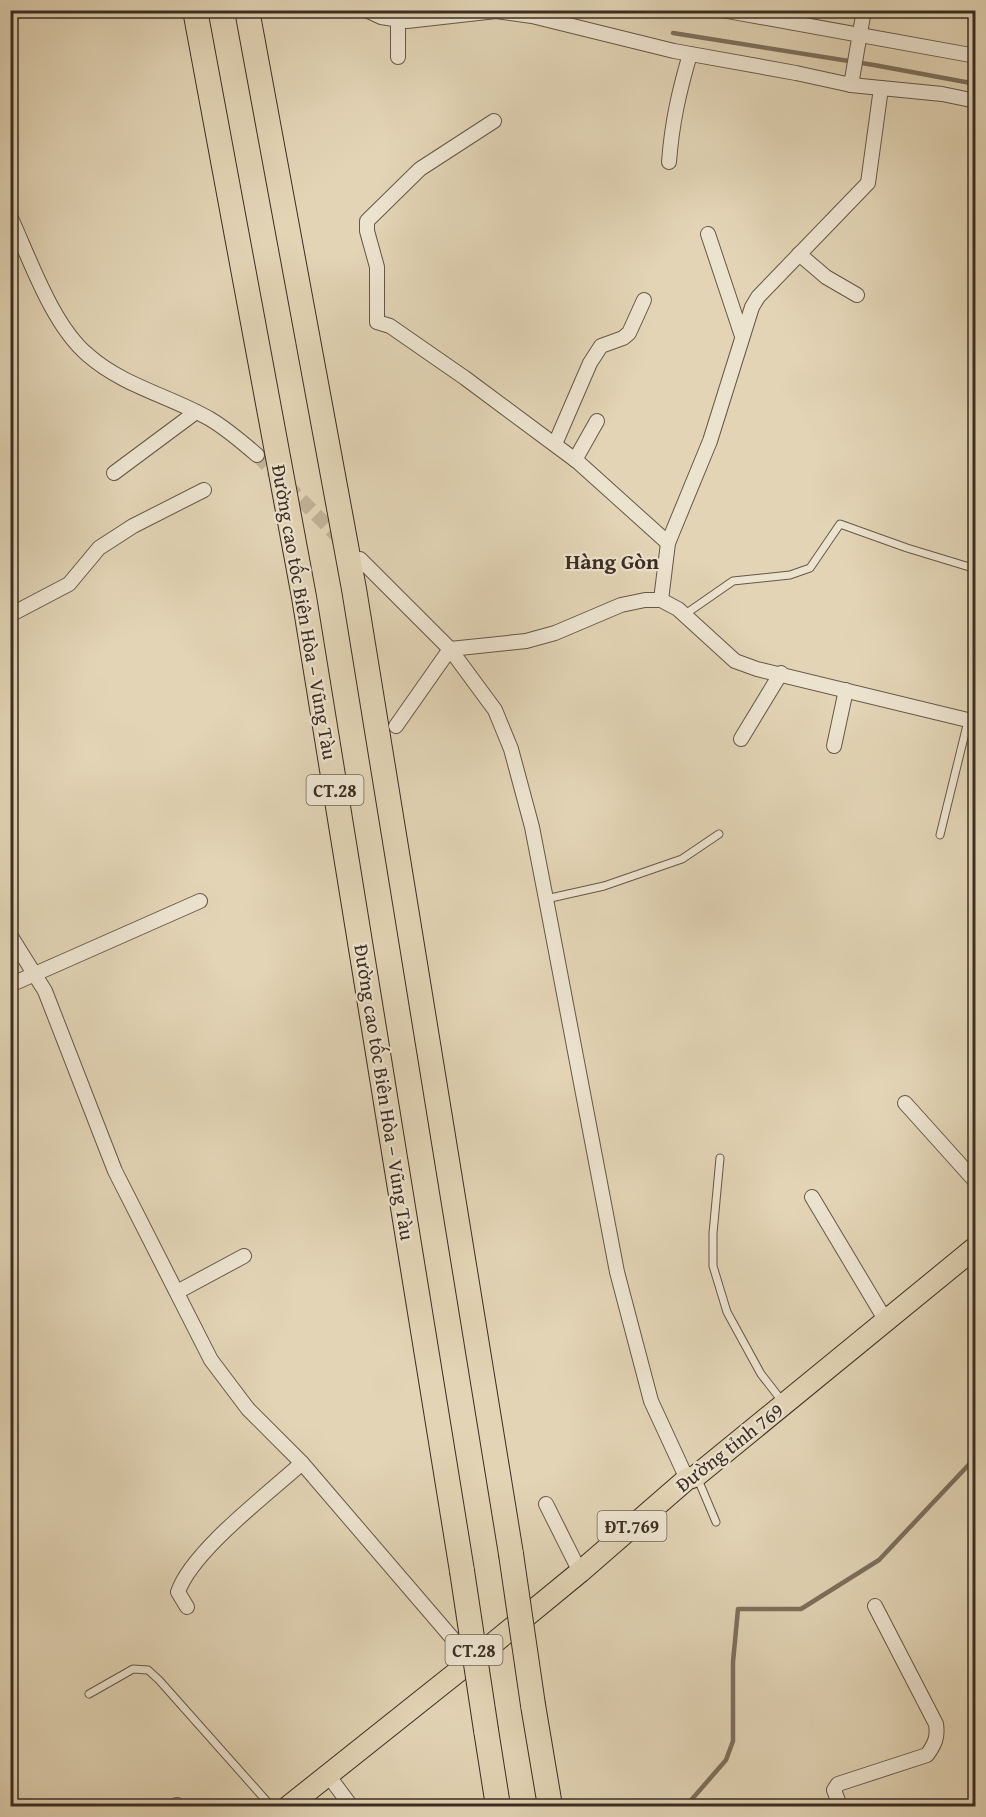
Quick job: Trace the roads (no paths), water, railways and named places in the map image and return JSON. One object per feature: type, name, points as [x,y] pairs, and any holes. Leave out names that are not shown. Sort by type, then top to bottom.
[{"type":"highway","name":"Đường cao tốc Biên Hòa – Vũng Tàu","points":[[195,10],[304,597],[498,1806]]},
{"type":"highway","name":"CT.28","points":[[247,10],[354,589],[550,1806]]},
{"type":"main road","name":"Đường tỉnh 769","points":[[289,1806],[580,1572],[692,1477],[975,1247]]},
{"type":"street","points":[[366,10],[407,21],[496,11],[532,16],[690,54],[881,88],[942,94],[975,101]]},
{"type":"street","points":[[722,10],[859,40],[975,56]]},
{"type":"street","points":[[852,82],[864,10]]},
{"type":"street","points":[[398,20],[398,57]]},
{"type":"street","points":[[669,162],[677,99],[690,54]]},
{"type":"street","points":[[661,600],[668,543],[710,441],[752,307],[758,297],[868,183],[881,88]]},
{"type":"street","points":[[494,121],[420,169],[367,221],[367,231],[377,267],[377,322],[390,326],[555,444],[668,543]]},
{"type":"street","points":[[10,216],[63,328],[87,355],[117,376],[210,419],[257,455]]},
{"type":"street","points":[[708,234],[742,336]]},
{"type":"street","points":[[799,254],[826,277],[857,295]]},
{"type":"street","points":[[555,444],[590,363],[601,346],[623,338],[629,333],[644,300]]},
{"type":"street","points":[[114,473],[196,412]]},
{"type":"street","points":[[575,460],[597,421]]},
{"type":"street","points":[[10,615],[69,584],[99,548],[125,531],[204,490]]},
{"type":"street","points":[[360,559],[450,649],[495,710],[512,749],[546,899],[616,1272],[651,1401],[692,1477]]},
{"type":"street","points":[[396,726],[450,649],[526,641],[555,633],[621,605],[645,600],[661,600],[684,615],[735,661],[972,722]]},
{"type":"street","points":[[741,739],[781,673]]},
{"type":"street","points":[[834,746],[846,690]]},
{"type":"street","points":[[10,986],[200,901]]},
{"type":"street","points":[[10,935],[36,975],[60,1027],[78,1079],[116,1171],[211,1360],[248,1409],[302,1463],[471,1660]]},
{"type":"street","points":[[905,1103],[975,1182]]},
{"type":"street","points":[[812,1197],[886,1321]]},
{"type":"street","points":[[177,1293],[244,1256]]},
{"type":"street","points":[[187,1607],[178,1592],[196,1563],[216,1540],[302,1463]]},
{"type":"street","points":[[546,1504],[580,1572]]},
{"type":"street","points":[[840,1806],[834,1790],[838,1784],[927,1755],[938,1736],[936,1724],[875,1606]]},
{"type":"street","points":[[328,1775],[351,1806]]},
{"type":"lane","points":[[684,615],[734,581],[790,575],[810,568],[840,524],[975,569]]},
{"type":"lane","points":[[940,835],[972,722]]},
{"type":"lane","points":[[546,899],[604,886],[682,858],[719,834]]},
{"type":"lane","points":[[720,1158],[713,1233],[713,1266],[727,1312],[761,1374],[784,1404]]},
{"type":"lane","points":[[692,1477],[716,1522]]},
{"type":"lane","points":[[89,1694],[133,1669],[148,1670],[271,1806]]},
{"type":"waterway","points":[[673,33],[874,65],[976,84]]},
{"type":"waterway","points":[[686,1806],[726,1760],[733,1741],[733,1662],[738,1609],[801,1609],[879,1560],[976,1457]]},
{"type":"tunnel","points":[[257,455],[342,541]]},
{"type":"district","name":"Hàng Gòn","points":[[612,561]]}]
